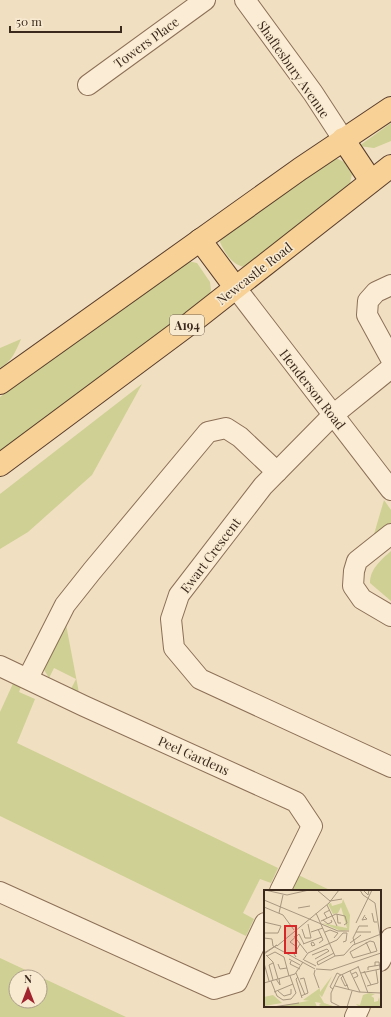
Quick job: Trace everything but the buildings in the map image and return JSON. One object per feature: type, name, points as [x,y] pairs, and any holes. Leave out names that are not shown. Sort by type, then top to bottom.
[{"type":"main road","points":[[0,383],[343,139],[391,108]]},
{"type":"main road","points":[[343,139],[372,181]]},
{"type":"main road","name":"Newcastle Road","points":[[0,465],[192,322],[391,166]]},
{"type":"main road","points":[[200,240],[235,287]]},
{"type":"street","name":"Towers Place","points":[[88,85],[204,0]]},
{"type":"street","name":"Shaftesbury Avenue","points":[[245,0],[313,93],[343,139]]},
{"type":"street","points":[[391,285],[376,292],[368,302],[367,315],[391,359]]},
{"type":"street","name":"Henderson Road","points":[[235,287],[391,490]]},
{"type":"street","name":"Ewart Crescent","points":[[391,368],[333,415],[263,486],[179,595],[171,619],[174,648],[200,679],[391,767]]},
{"type":"street","points":[[28,678],[65,605],[208,432],[226,428],[240,437],[277,472]]},
{"type":"street","points":[[391,534],[357,561],[354,571],[353,586],[362,599],[391,616]]},
{"type":"street","name":"Peel Gardens","points":[[0,666],[296,802],[312,826],[280,890]]},
{"type":"street","points":[[0,892],[214,989],[237,982],[264,925]]},
{"type":"street","points":[[381,957],[391,938]]},
{"type":"street","points":[[355,1017],[360,1007]]},
{"type":"green space","points":[[391,123],[391,141],[374,148],[359,146]]},
{"type":"green space","points":[[334,157],[344,162],[352,174],[349,188],[244,267],[239,266],[232,261],[226,254],[220,242],[222,235]]},
{"type":"green space","points":[[187,261],[197,263],[210,282],[211,290],[208,297],[0,452],[0,397],[179,264]]},
{"type":"green space","points":[[21,339],[11,359],[0,368],[0,348]]},
{"type":"green space","points":[[142,384],[92,475],[28,532],[0,549],[0,494]]},
{"type":"green space","points":[[384,500],[391,510],[391,526],[372,541]]},
{"type":"green space","points":[[391,551],[391,601],[370,583],[370,578],[380,561]]},
{"type":"green space","points":[[65,619],[79,693],[71,689],[76,679],[54,668],[49,678],[43,668]]},
{"type":"green space","points":[[16,677],[23,681],[19,692],[35,699],[17,743],[278,868],[271,883],[260,879],[243,913],[254,919],[246,936],[0,816],[0,712]]},
{"type":"green space","points":[[294,873],[330,890],[286,890]]},
{"type":"green space","points":[[0,958],[23,969],[8,969],[8,1009],[48,1009],[48,980],[126,1017],[0,1017]]}]
